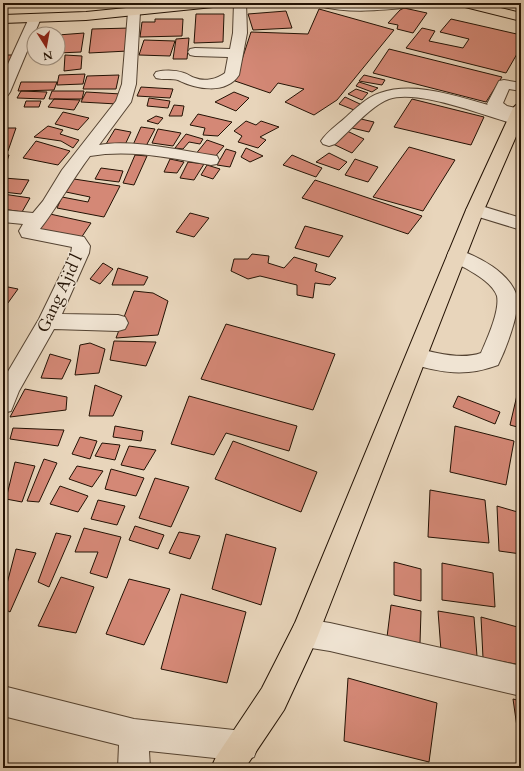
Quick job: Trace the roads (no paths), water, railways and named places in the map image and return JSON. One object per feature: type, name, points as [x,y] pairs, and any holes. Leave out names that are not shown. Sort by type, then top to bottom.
[{"type":"main road","points":[[3,19],[86,16],[213,3]]},
{"type":"main road","points":[[465,3],[521,17]]},
{"type":"main road","points":[[502,3],[521,7]]},
{"type":"main road","points":[[235,757],[273,699],[305,633],[417,357],[456,256],[518,113]]},
{"type":"street","points":[[160,75],[181,76],[188,81],[199,84],[222,82],[228,79],[232,75],[240,33],[240,3]]},
{"type":"street","points":[[323,3],[349,8],[360,8],[414,3]]},
{"type":"street","points":[[3,216],[37,220],[49,205],[68,174],[115,115],[125,98],[129,84],[134,12]]},
{"type":"street","points":[[3,92],[35,18]]},
{"type":"street","points":[[195,52],[236,53]]},
{"type":"street","points":[[518,113],[502,109],[495,104],[504,84],[521,87]]},
{"type":"street","points":[[329,141],[375,101],[386,96],[400,93],[437,98],[494,112],[518,113]]},
{"type":"street","points":[[86,152],[108,148],[158,150],[212,160]]},
{"type":"street","points":[[475,210],[521,224]]},
{"type":"street","name":"Gang Ajid l","points":[[3,404],[9,389],[48,321],[80,253],[81,246],[77,241],[28,233],[37,220]]},
{"type":"street","points":[[417,357],[439,362],[465,365],[482,363],[490,359],[508,304],[505,291],[498,282],[466,260],[456,256]]},
{"type":"street","points":[[48,321],[118,323]]},
{"type":"street","points":[[305,633],[330,637],[521,681]]},
{"type":"street","points":[[3,701],[134,734],[235,757]]},
{"type":"street","points":[[134,734],[134,768]]}]
